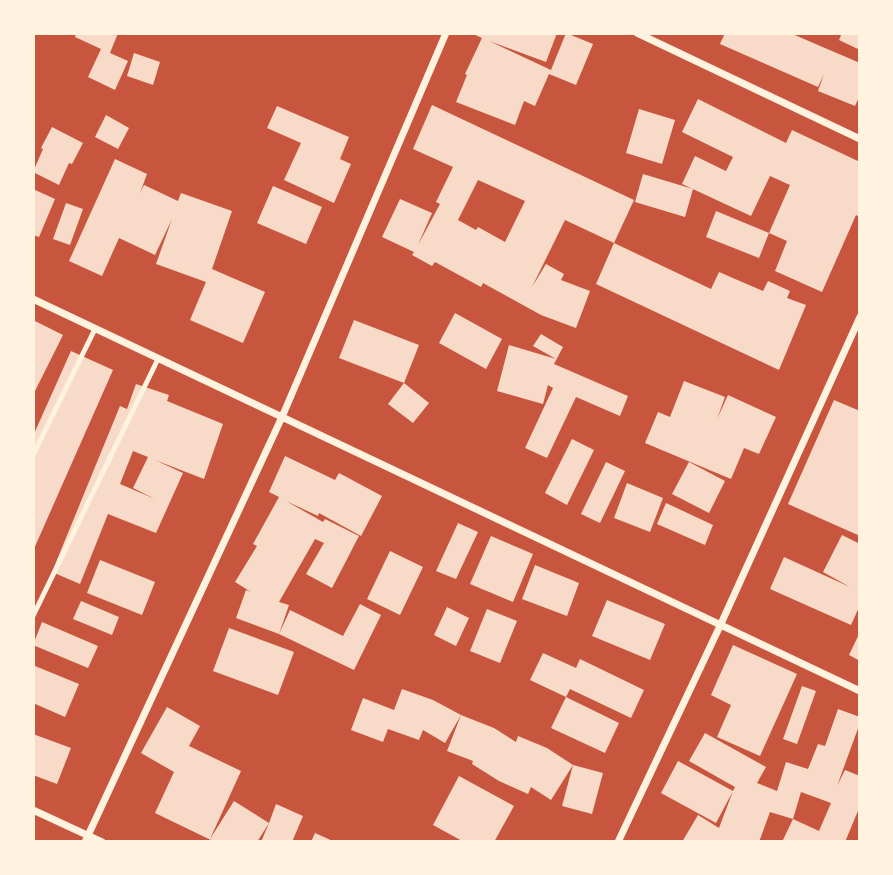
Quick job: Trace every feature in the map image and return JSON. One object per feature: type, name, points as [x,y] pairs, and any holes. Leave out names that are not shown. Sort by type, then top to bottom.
[{"type":"street","points":[[86,839],[282,417],[446,33]]},
{"type":"street","points":[[638,33],[860,139]]},
{"type":"street","points":[[33,300],[860,691]]},
{"type":"street","points":[[618,842],[720,626],[860,317]]},
{"type":"street","points":[[33,810],[86,839],[102,842]]},
{"type":"lane","points":[[33,454],[95,328]]},
{"type":"lane","points":[[33,616],[158,359]]},
{"type":"building","points":[[76,33],[118,33],[110,53],[128,61],[115,90],[88,77],[101,49],[75,37]]},
{"type":"building","points":[[471,33],[557,33],[546,62],[489,41],[551,70],[566,33],[593,44],[576,85],[549,74],[535,106],[524,101],[515,125],[456,102],[467,75],[465,74],[482,38]]},
{"type":"building","points":[[725,33],[790,33],[860,63],[860,95],[855,106],[818,91],[824,74],[818,87],[720,44]]},
{"type":"building","points":[[842,33],[860,33],[860,50],[839,40]]},
{"type":"building","points":[[134,53],[160,62],[153,85],[127,76]]},
{"type":"building","points":[[698,99],[786,143],[792,130],[860,162],[860,217],[856,215],[822,292],[775,271],[787,241],[769,233],[790,185],[770,176],[751,216],[682,184],[695,156],[726,171],[733,157],[682,132]]},
{"type":"building","points":[[432,105],[634,200],[614,243],[565,220],[532,287],[546,264],[564,274],[561,280],[590,291],[576,328],[541,315],[483,283],[481,287],[435,262],[432,266],[412,255],[414,252],[382,237],[400,199],[432,213],[418,245],[440,204],[436,202],[453,167],[413,149]],"holes":[[[478,180],[525,201],[505,242],[478,227],[476,230],[458,220]]]},
{"type":"building","points":[[277,106],[349,137],[340,159],[351,164],[334,203],[284,180],[301,143],[267,128]]},
{"type":"building","points":[[639,109],[675,120],[662,164],[626,153]]},
{"type":"building","points":[[106,115],[129,128],[118,149],[95,137]]},
{"type":"building","points":[[52,127],[83,143],[72,164],[69,163],[59,185],[33,172]]},
{"type":"building","points":[[115,159],[147,174],[140,193],[144,185],[178,201],[181,193],[232,211],[212,269],[265,292],[243,343],[190,320],[206,282],[156,264],[172,219],[155,255],[119,238],[102,276],[69,261]]},
{"type":"building","points":[[643,174],[693,189],[685,217],[635,202]]},
{"type":"building","points":[[273,186],[322,207],[306,244],[257,223]]},
{"type":"building","points":[[33,189],[55,199],[39,237],[33,235]]},
{"type":"building","points":[[66,203],[83,209],[70,245],[53,239]]},
{"type":"building","points":[[716,211],[769,233],[759,258],[706,237]]},
{"type":"building","points":[[614,243],[711,289],[719,272],[763,291],[768,281],[790,291],[787,298],[806,305],[779,370],[596,284]]},
{"type":"building","points":[[455,313],[502,339],[486,369],[439,343]]},
{"type":"building","points":[[33,320],[63,335],[33,395]]},
{"type":"building","points":[[354,320],[419,345],[404,383],[339,358]]},
{"type":"building","points":[[541,334],[563,347],[554,364],[628,396],[620,416],[576,397],[547,458],[525,448],[553,388],[548,385],[543,404],[497,391],[509,345],[556,359],[533,346]]},
{"type":"building","points":[[71,351],[113,370],[33,551],[33,436]]},
{"type":"building","points":[[684,381],[725,397],[717,419],[728,395],[776,417],[759,454],[744,448],[731,479],[645,443],[658,412],[670,417]]},
{"type":"building","points":[[404,383],[429,403],[413,423],[388,404]]},
{"type":"building","points":[[136,384],[169,395],[167,401],[223,424],[204,479],[155,460],[183,473],[156,533],[108,514],[80,584],[52,572],[120,406],[127,409]],"holes":[[[133,451],[148,457],[133,488],[155,499],[120,484]]]},
{"type":"building","points":[[834,400],[860,411],[860,536],[788,504]]},
{"type":"building","points":[[572,439],[594,450],[567,505],[545,493]]},
{"type":"building","points":[[285,456],[335,480],[339,473],[382,496],[361,536],[319,513],[318,516],[286,501],[323,522],[325,519],[359,536],[332,588],[306,574],[324,543],[315,539],[279,602],[289,605],[279,634],[236,618],[246,590],[251,592],[235,582],[257,546],[253,544],[279,497],[269,492]]},
{"type":"building","points":[[606,462],[625,471],[600,523],[581,514]]},
{"type":"building","points":[[689,462],[725,481],[709,513],[672,494]]},
{"type":"building","points":[[627,483],[663,498],[650,532],[614,518]]},
{"type":"building","points":[[666,503],[713,525],[705,545],[657,524]]},
{"type":"building","points":[[458,523],[478,532],[456,579],[436,571]]},
{"type":"building","points":[[842,535],[860,544],[860,605],[851,625],[770,589],[784,557],[850,587],[823,572]]},
{"type":"building","points":[[491,536],[533,554],[513,602],[470,584]]},
{"type":"building","points":[[390,551],[423,567],[400,615],[367,599]]},
{"type":"building","points":[[100,560],[155,582],[142,615],[87,593]]},
{"type":"building","points":[[535,565],[579,583],[567,616],[522,599]]},
{"type":"building","points":[[607,600],[665,624],[650,660],[592,636]]},
{"type":"building","points":[[81,601],[119,617],[112,635],[73,619]]},
{"type":"building","points":[[360,604],[381,615],[354,670],[279,634],[290,610],[343,636]]},
{"type":"building","points":[[447,607],[469,618],[456,646],[434,635]]},
{"type":"building","points":[[487,609],[517,621],[500,663],[470,651]]},
{"type":"building","points":[[42,622],[98,646],[88,668],[33,645]]},
{"type":"building","points":[[229,628],[294,652],[278,695],[213,671]]},
{"type":"building","points":[[860,632],[860,661],[849,655]]},
{"type":"building","points":[[733,645],[797,674],[760,756],[717,737],[731,705],[711,695]]},
{"type":"building","points":[[543,653],[576,668],[580,659],[644,690],[631,718],[570,689],[566,697],[530,680]]},
{"type":"building","points":[[35,666],[79,684],[65,717],[33,703]]},
{"type":"building","points":[[802,686],[816,691],[797,744],[783,739]]},
{"type":"building","points":[[402,689],[433,700],[461,715],[445,743],[423,730],[419,740],[388,729],[383,742],[351,730],[363,698],[394,710]]},
{"type":"building","points":[[566,697],[619,723],[605,753],[551,728]]},
{"type":"building","points":[[167,707],[200,726],[189,746],[241,771],[210,839],[234,801],[269,823],[257,842],[215,842],[155,813],[174,772],[141,753]]},
{"type":"building","points":[[838,709],[860,717],[837,786],[845,770],[860,776],[860,806],[845,842],[782,842],[793,819],[770,812],[759,842],[682,842],[698,815],[719,828],[735,787],[689,761],[705,733],[766,767],[757,783],[777,791],[786,762],[808,769],[818,744],[825,746]],"holes":[[[801,792],[831,803],[819,831],[793,819]]]},
{"type":"building","points":[[461,715],[494,728],[516,742],[518,736],[547,748],[573,765],[551,800],[531,787],[528,794],[499,781],[472,764],[473,761],[447,751]]},
{"type":"building","points":[[33,734],[71,748],[57,784],[33,775]]},
{"type":"building","points":[[678,761],[733,791],[716,823],[661,793]]},
{"type":"building","points":[[573,765],[603,773],[592,814],[562,806]]},
{"type":"building","points":[[459,776],[514,806],[494,842],[464,842],[433,825]]},
{"type":"building","points":[[276,804],[303,816],[292,842],[261,842]]},
{"type":"building","points":[[315,833],[335,842],[311,842]]}]
